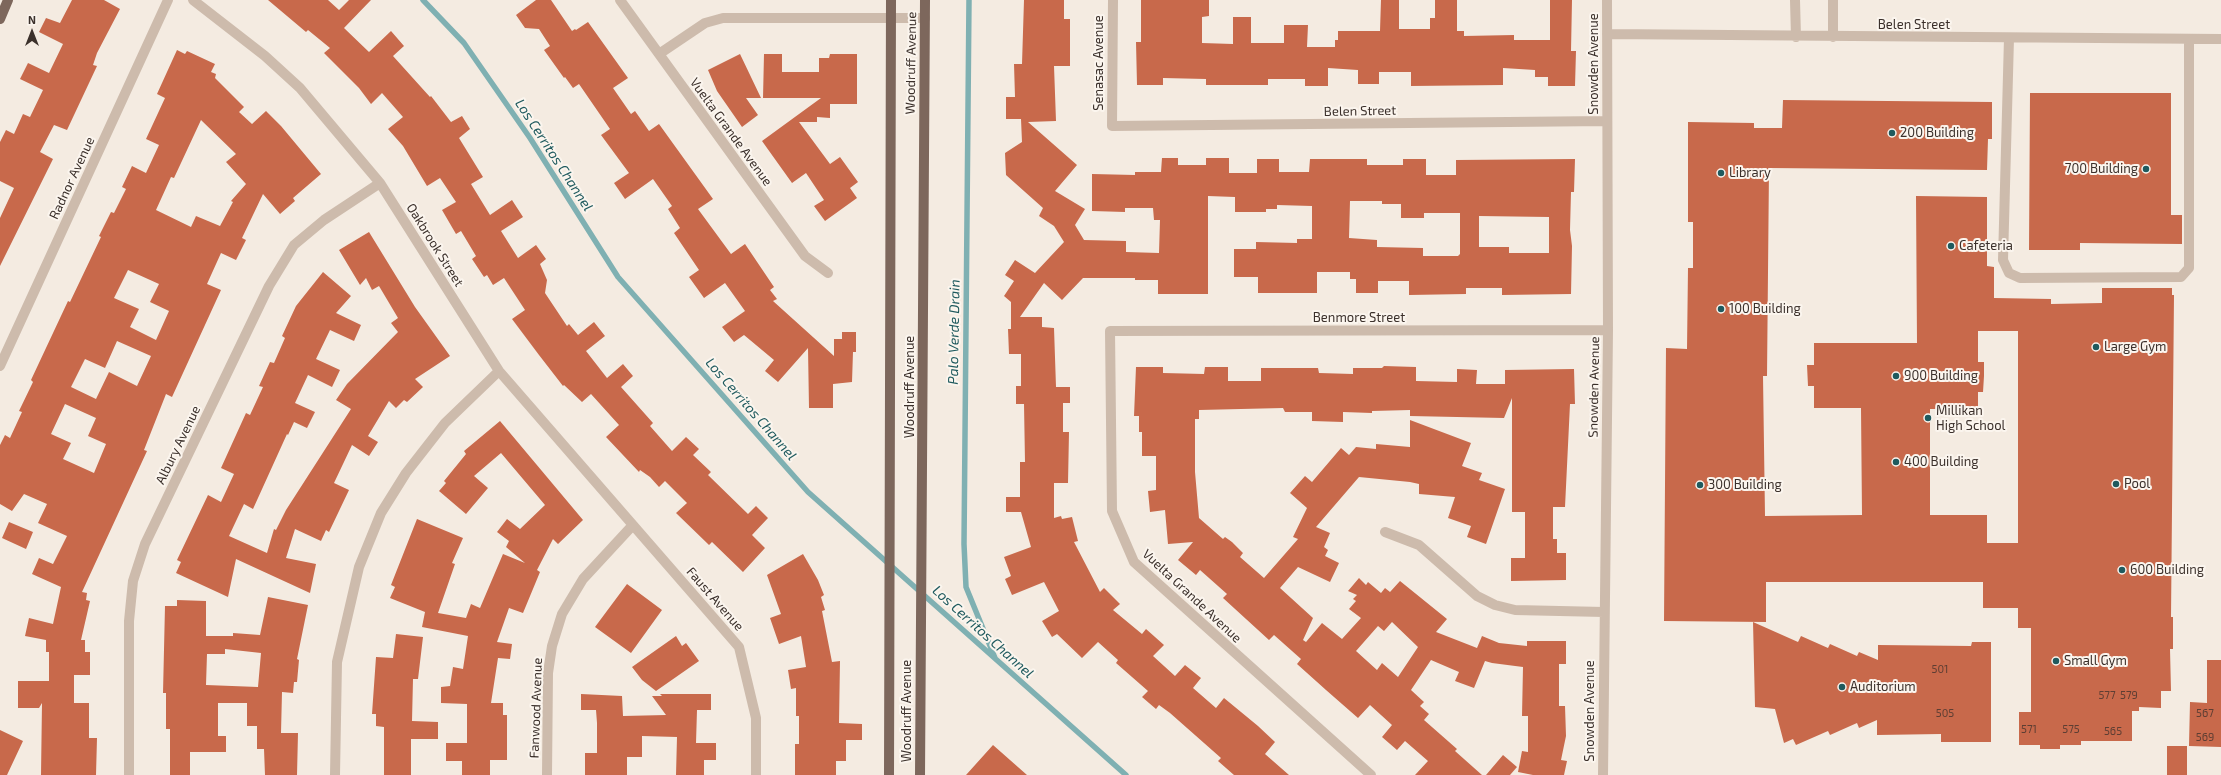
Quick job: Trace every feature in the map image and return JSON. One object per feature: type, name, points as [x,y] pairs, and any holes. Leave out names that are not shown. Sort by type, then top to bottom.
[{"type":"main road","points":[[0,19],[8,0]]},
{"type":"main road","name":"Woodruff Avenue","points":[[889,775],[891,0]]},
{"type":"main road","name":"Woodruff Avenue","points":[[920,775],[925,0]]},
{"type":"street","name":"Radnor Avenue","points":[[0,366],[168,0]]},
{"type":"street","name":"Oakbrook Street","points":[[193,0],[266,56],[300,88],[380,183],[499,370],[632,526]]},
{"type":"street","name":"Vuelta Grande Avenue","points":[[620,0],[805,256],[828,273]]},
{"type":"street","name":"Senasac Avenue","points":[[1112,126],[1113,0]]},
{"type":"street","name":"Snowden Avenue","points":[[1603,775],[1608,330],[1607,0]]},
{"type":"street","points":[[1795,0],[1796,37]]},
{"type":"street","points":[[1833,0],[1833,37]]},
{"type":"street","points":[[659,54],[705,23],[724,18],[925,18]]},
{"type":"street","name":"Belen Street","points":[[1607,34],[1796,37],[2221,39]]},
{"type":"street","points":[[2009,38],[2003,260],[2009,273],[2020,278],[2181,276],[2189,268],[2189,39]]},
{"type":"street","name":"Belen Street","points":[[1112,126],[1607,121]]},
{"type":"street","name":"Albury Avenue","points":[[129,775],[129,621],[133,581],[144,544],[270,286],[294,245],[324,220],[380,183]]},
{"type":"street","name":"Benmore Street","points":[[1110,331],[1608,330]]},
{"type":"street","name":"Vuelta Grande Avenue","points":[[1110,331],[1112,511],[1134,562],[1370,775]]},
{"type":"street","points":[[335,775],[337,662],[359,567],[381,513],[406,473],[445,423],[499,370]]},
{"type":"street","name":"Fanwood Avenue","points":[[547,775],[548,673],[552,646],[562,614],[582,580],[632,526]]},
{"type":"street","name":"Faust Avenue","points":[[632,526],[739,646],[756,718],[756,775]]},
{"type":"street","points":[[1385,532],[1419,545],[1477,596],[1495,605],[1515,610],[1604,612]]},
{"type":"building","points":[[72,0],[104,0],[120,9],[97,53],[93,65],[97,66],[67,130],[54,125],[40,152],[53,159],[0,266],[0,218],[14,188],[0,181],[0,142],[6,130],[14,134],[23,114],[30,117],[43,90],[20,79],[28,63],[49,73],[63,44],[39,32],[46,18],[60,23]]},
{"type":"building","points":[[268,0],[328,0],[339,10],[349,0],[371,0],[344,28],[369,52],[391,31],[404,46],[393,56],[430,97],[431,96],[451,122],[462,116],[470,129],[459,138],[483,177],[471,184],[490,215],[512,200],[523,217],[501,231],[518,258],[536,245],[546,259],[540,264],[547,280],[545,293],[567,326],[569,324],[578,335],[594,322],[605,336],[586,351],[607,378],[623,364],[633,376],[621,387],[653,423],[650,426],[672,451],[686,437],[699,449],[693,455],[711,472],[708,475],[748,514],[756,506],[768,518],[752,535],[765,548],[743,572],[712,542],[709,545],[676,513],[687,503],[665,481],[659,487],[650,477],[640,470],[639,472],[606,437],[619,425],[591,394],[582,402],[564,385],[563,386],[512,319],[525,310],[504,278],[493,285],[487,275],[484,277],[472,259],[476,256],[461,231],[456,234],[442,210],[456,202],[440,178],[427,186],[403,146],[388,129],[403,117],[382,93],[371,104],[359,88],[324,53],[330,48],[308,30],[306,32]]},
{"type":"building","points":[[536,0],[551,0],[572,31],[588,22],[628,78],[613,88],[631,114],[635,111],[649,131],[659,124],[713,199],[698,209],[731,254],[745,244],[774,287],[770,290],[777,299],[773,301],[834,356],[834,339],[842,339],[842,332],[856,332],[856,352],[853,352],[852,382],[833,384],[833,408],[809,408],[808,348],[778,382],[765,371],[774,360],[744,335],[734,342],[722,327],[745,311],[725,283],[704,298],[689,277],[699,270],[674,233],[680,228],[668,209],[672,206],[653,179],[625,199],[614,183],[629,173],[601,135],[610,129],[579,84],[573,88],[544,50],[550,46],[539,29],[525,28],[516,15]]},
{"type":"building","points":[[1024,0],[1064,0],[1064,19],[1070,19],[1070,66],[1054,66],[1056,121],[1028,122],[1077,165],[1055,191],[1085,209],[1075,225],[1084,240],[1126,241],[1126,252],[1159,253],[1160,220],[1154,220],[1153,208],[1125,208],[1125,212],[1092,211],[1092,174],[1135,175],[1135,172],[1161,172],[1162,158],[1178,158],[1178,165],[1206,165],[1206,158],[1229,158],[1229,173],[1257,173],[1257,159],[1279,159],[1279,172],[1309,172],[1310,159],[1367,159],[1367,165],[1403,165],[1403,159],[1426,159],[1426,175],[1456,175],[1456,160],[1575,159],[1574,192],[1571,192],[1571,294],[1502,295],[1502,288],[1466,288],[1466,294],[1409,295],[1409,281],[1378,281],[1378,293],[1356,293],[1356,279],[1350,279],[1350,272],[1317,272],[1317,293],[1258,293],[1258,277],[1234,277],[1234,249],[1256,249],[1256,242],[1297,243],[1297,239],[1312,239],[1312,206],[1277,205],[1277,209],[1266,209],[1266,212],[1235,212],[1235,197],[1208,196],[1208,294],[1158,294],[1158,280],[1135,280],[1135,278],[1083,278],[1062,300],[1044,283],[1020,317],[1042,317],[1042,327],[1054,328],[1056,387],[1070,387],[1070,403],[1063,403],[1063,432],[1069,432],[1068,483],[1054,483],[1054,518],[1061,516],[1062,519],[1072,517],[1078,541],[1074,542],[1100,592],[1104,588],[1120,604],[1113,610],[1142,634],[1146,629],[1164,645],[1153,656],[1175,676],[1185,665],[1201,678],[1193,688],[1216,708],[1224,698],[1258,726],[1275,742],[1265,754],[1289,775],[1234,775],[1218,761],[1221,758],[1170,713],[1159,705],[1156,709],[1142,697],[1148,691],[1116,663],[1118,660],[1098,642],[1082,658],[1057,634],[1052,637],[1042,621],[1059,611],[1044,582],[1012,595],[1005,579],[1011,576],[1004,557],[1031,547],[1021,512],[1006,512],[1006,497],[1020,497],[1020,462],[1025,462],[1024,404],[1016,404],[1016,386],[1021,386],[1021,354],[1009,354],[1008,329],[1011,329],[1011,302],[1004,296],[1014,281],[1005,275],[1015,260],[1035,273],[1064,242],[1054,226],[1039,216],[1043,208],[1006,175],[1005,153],[1022,142],[1021,119],[1006,119],[1006,97],[1015,97],[1014,64],[1022,64]],"holes":[[[1350,201],[1382,201],[1382,204],[1401,204],[1401,218],[1424,218],[1424,213],[1460,213],[1460,254],[1458,256],[1423,256],[1423,248],[1377,247],[1377,240],[1349,238]],[[1479,216],[1549,217],[1549,253],[1509,253],[1509,247],[1479,247]]]},
{"type":"building","points":[[1141,0],[1209,0],[1209,16],[1202,17],[1202,43],[1233,44],[1233,17],[1251,17],[1251,43],[1284,43],[1284,25],[1308,25],[1307,47],[1335,47],[1335,40],[1338,40],[1338,31],[1380,31],[1381,0],[1399,0],[1399,29],[1430,29],[1430,18],[1435,18],[1435,0],[1457,0],[1457,31],[1464,31],[1464,36],[1514,35],[1514,40],[1550,40],[1550,0],[1572,0],[1571,51],[1576,51],[1575,86],[1548,86],[1548,77],[1535,77],[1535,70],[1503,68],[1503,85],[1411,86],[1411,72],[1379,72],[1379,84],[1358,84],[1358,70],[1328,68],[1328,86],[1305,86],[1305,79],[1268,79],[1268,85],[1206,85],[1206,79],[1163,78],[1163,85],[1137,85],[1136,42],[1141,42]]},
{"type":"building","points":[[177,50],[185,54],[187,51],[215,64],[211,72],[216,74],[215,78],[244,107],[239,112],[252,124],[266,111],[281,126],[321,174],[293,198],[295,201],[280,214],[263,194],[242,238],[246,240],[236,260],[221,253],[207,284],[221,290],[172,397],[166,394],[144,450],[147,451],[82,592],[87,593],[86,600],[90,601],[81,640],[85,640],[85,652],[90,652],[90,675],[74,675],[74,703],[89,703],[89,738],[97,738],[96,775],[41,775],[42,703],[39,708],[18,708],[18,681],[49,681],[49,652],[46,652],[46,640],[25,636],[29,618],[53,624],[61,587],[32,574],[39,558],[53,564],[67,536],[38,523],[47,504],[24,494],[12,511],[0,504],[0,445],[5,435],[10,438],[22,412],[19,411],[33,382],[31,380],[68,301],[70,302],[101,237],[99,236],[111,212],[114,213],[126,189],[122,187],[132,166],[146,173],[159,145],[146,139],[165,98],[157,94]],"holes":[[[201,120],[236,154],[226,162],[246,184],[231,201],[233,202],[220,226],[196,216],[191,227],[156,210],[171,177],[174,178]],[[128,270],[159,284],[150,302],[169,311],[156,340],[130,327],[139,309],[114,298]],[[117,341],[151,356],[137,386],[109,372],[96,399],[71,387],[85,359],[105,368]],[[65,404],[96,418],[88,436],[106,444],[94,473],[63,459],[71,443],[51,434]]]},
{"type":"building","points":[[740,54],[761,98],[746,98],[758,115],[742,127],[717,91],[708,70]]},
{"type":"building","points":[[764,54],[782,54],[782,72],[819,72],[819,58],[829,58],[830,54],[857,54],[857,104],[830,104],[830,118],[817,117],[817,122],[799,122],[830,164],[840,157],[858,182],[850,188],[857,198],[825,221],[814,206],[824,200],[806,173],[792,183],[762,141],[821,98],[763,98]]},
{"type":"building","name":"700 Building","points":[[2030,93],[2171,93],[2171,215],[2182,215],[2182,244],[2080,243],[2080,250],[2029,250]]},
{"type":"building","points":[[1783,100],[1992,102],[1992,139],[1988,139],[1987,170],[1769,168],[1767,376],[1763,376],[1765,516],[1862,515],[1861,408],[1814,408],[1814,386],[1808,386],[1807,365],[1814,365],[1814,343],[1917,343],[1916,196],[1987,197],[1987,266],[1994,267],[1994,298],[2051,299],[2051,304],[2102,303],[2102,288],[2172,288],[2172,295],[2174,295],[2171,617],[2173,617],[2173,649],[2170,649],[2171,691],[2161,691],[2161,708],[2139,707],[2139,711],[2132,711],[2132,741],[2081,741],[2081,745],[2060,745],[2060,749],[2040,749],[2040,745],[2019,745],[2019,712],[2031,712],[2031,628],[2018,628],[2018,608],[1983,608],[1983,582],[1766,582],[1766,622],[1664,621],[1666,348],[1687,349],[1688,268],[1693,268],[1693,222],[1688,222],[1688,122],[1754,123],[1754,128],[1782,128]],"holes":[[[1978,331],[2018,331],[2018,543],[1987,543],[1987,515],[1930,515],[1930,409],[1978,409],[1978,392],[1983,392],[1984,376],[1984,362],[1978,362]]]},
{"type":"building","points":[[369,232],[415,307],[450,356],[415,379],[423,387],[407,402],[404,400],[396,408],[389,401],[368,436],[378,442],[369,456],[352,445],[334,483],[349,490],[329,532],[326,530],[321,541],[295,529],[286,558],[316,564],[310,593],[236,559],[228,597],[176,573],[181,562],[177,560],[208,495],[221,502],[234,474],[221,468],[246,413],[250,415],[263,387],[259,386],[270,362],[274,363],[285,338],[282,336],[296,306],[323,272],[351,296],[336,313],[361,325],[354,341],[330,330],[316,359],[340,370],[332,387],[308,375],[295,403],[315,412],[307,428],[294,422],[288,435],[287,434],[253,509],[244,504],[229,536],[267,553],[274,529],[276,530],[286,510],[351,409],[336,400],[347,384],[398,332],[391,323],[398,318],[379,286],[372,290],[366,278],[360,285],[339,250]]},
{"type":"building","points":[[1384,366],[1416,367],[1416,381],[1457,382],[1457,369],[1477,370],[1476,384],[1505,384],[1505,370],[1574,369],[1575,404],[1570,404],[1565,507],[1553,507],[1553,539],[1557,539],[1557,553],[1566,553],[1566,580],[1511,581],[1511,558],[1525,558],[1525,512],[1512,512],[1512,398],[1504,418],[1410,416],[1410,410],[1372,411],[1372,413],[1343,412],[1343,422],[1312,421],[1312,412],[1285,412],[1283,408],[1199,410],[1199,419],[1195,419],[1195,472],[1199,518],[1223,539],[1225,537],[1232,542],[1243,553],[1240,557],[1264,578],[1298,539],[1293,537],[1307,508],[1290,493],[1305,476],[1312,482],[1341,448],[1349,455],[1356,447],[1376,449],[1376,444],[1410,447],[1410,420],[1471,443],[1462,466],[1482,473],[1479,480],[1505,489],[1486,544],[1467,537],[1471,526],[1448,518],[1455,497],[1419,494],[1419,484],[1410,482],[1359,477],[1316,527],[1330,533],[1324,547],[1328,550],[1325,556],[1339,563],[1330,582],[1298,567],[1280,588],[1313,618],[1303,640],[1306,642],[1322,623],[1342,639],[1361,618],[1349,609],[1356,601],[1353,599],[1357,595],[1348,591],[1359,578],[1366,585],[1368,582],[1381,593],[1385,588],[1390,592],[1400,581],[1447,619],[1436,632],[1477,648],[1482,636],[1499,643],[1527,646],[1527,641],[1566,641],[1566,664],[1559,664],[1559,706],[1565,706],[1566,736],[1561,760],[1567,761],[1564,775],[1533,775],[1518,772],[1522,751],[1528,752],[1528,716],[1522,716],[1523,667],[1485,661],[1474,688],[1455,681],[1459,672],[1431,660],[1411,690],[1424,702],[1420,706],[1429,714],[1424,720],[1457,749],[1455,751],[1482,775],[1415,775],[1428,761],[1405,741],[1397,750],[1382,737],[1392,725],[1370,705],[1358,718],[1297,664],[1301,659],[1274,635],[1269,640],[1223,598],[1227,594],[1200,570],[1196,575],[1178,560],[1193,542],[1168,544],[1165,510],[1150,512],[1148,491],[1156,490],[1156,456],[1142,456],[1142,432],[1139,432],[1139,416],[1134,416],[1136,367],[1163,367],[1163,373],[1204,374],[1205,367],[1228,367],[1228,381],[1261,381],[1261,368],[1318,368],[1319,373],[1353,374],[1353,368],[1382,368]],"holes":[[[1392,622],[1418,647],[1398,677],[1382,663],[1377,670],[1356,651],[1378,626],[1384,631]]]},
{"type":"building","points":[[500,421],[583,520],[558,544],[553,539],[537,570],[540,572],[523,613],[509,608],[497,642],[512,644],[510,659],[498,658],[491,703],[503,703],[503,715],[507,715],[507,760],[490,760],[490,775],[462,775],[462,761],[446,761],[446,743],[467,743],[467,704],[441,703],[441,687],[450,686],[453,667],[463,669],[468,636],[422,627],[425,612],[390,598],[395,587],[391,585],[417,519],[463,538],[452,563],[455,564],[438,613],[466,618],[471,604],[480,608],[503,554],[525,563],[506,547],[509,541],[497,532],[507,519],[520,529],[545,505],[501,453],[474,476],[488,488],[466,514],[439,491],[446,483],[444,481],[466,454],[464,451]]},
{"type":"building","points":[[9,522],[33,532],[26,549],[2,538]]},
{"type":"building","points":[[803,554],[818,580],[824,595],[821,597],[825,610],[822,611],[832,662],[840,661],[839,723],[862,724],[862,740],[846,740],[846,761],[836,761],[836,775],[795,775],[795,744],[799,744],[799,716],[796,716],[796,688],[791,689],[788,670],[806,667],[801,636],[779,644],[770,618],[781,614],[767,575]]},
{"type":"building","points":[[627,584],[662,610],[631,653],[595,627]]},
{"type":"building","points":[[268,597],[308,605],[297,659],[299,660],[297,682],[294,682],[293,693],[282,692],[281,733],[298,733],[297,775],[265,775],[264,749],[257,749],[257,726],[247,726],[247,703],[218,703],[218,736],[226,736],[226,752],[190,752],[190,775],[170,775],[170,729],[166,729],[166,693],[163,693],[165,606],[177,606],[177,600],[206,601],[206,636],[233,636],[233,633],[260,635]],"holes":[[[225,649],[261,653],[258,687],[206,685],[207,654],[225,654]]]},
{"type":"building","points":[[1753,622],[1798,642],[1801,636],[1828,648],[1830,644],[1857,656],[1859,652],[1878,660],[1878,645],[1971,646],[1972,642],[1991,642],[1991,742],[1941,742],[1941,734],[1877,735],[1877,720],[1859,728],[1857,723],[1830,735],[1828,731],[1796,745],[1793,739],[1784,743],[1775,709],[1755,707]]},
{"type":"building","points":[[396,634],[423,637],[418,679],[413,679],[412,721],[438,722],[438,739],[411,739],[411,775],[384,775],[384,727],[376,726],[376,714],[372,714],[376,657],[393,658]]},
{"type":"building","points":[[676,636],[682,646],[686,643],[699,661],[656,691],[642,680],[632,667]]},
{"type":"building","points":[[2207,660],[2221,660],[2221,747],[2189,746],[2190,702],[2207,703]]},
{"type":"building","points":[[581,694],[622,696],[623,716],[666,715],[652,696],[662,696],[660,694],[711,694],[711,710],[697,710],[696,743],[716,743],[716,760],[704,760],[704,775],[676,775],[677,737],[642,736],[642,757],[627,757],[627,775],[585,775],[585,753],[597,753],[597,723],[596,710],[581,710]]},
{"type":"building","points":[[0,730],[23,741],[7,775],[0,775]]},
{"type":"building","points":[[993,745],[1027,775],[966,775]]},
{"type":"building","points":[[2167,746],[2187,746],[2187,775],[2167,775]]},
{"type":"building","points":[[1503,755],[1517,767],[1510,775],[1486,775]]},
{"type":"waterway","name":"Los Cerritos Channel","points":[[423,0],[464,43],[530,138],[618,277],[808,492],[1126,775]]},
{"type":"waterway","name":"Palo Verde Drain","points":[[969,0],[964,544],[966,587],[995,658]]},
{"type":"place","name":"200 Building","points":[[1892,133]]},
{"type":"place","name":"700 Building","points":[[2146,169]]},
{"type":"place","name":"Library","points":[[1721,173]]},
{"type":"place","name":"Cafeteria","points":[[1951,246]]},
{"type":"place","name":"100 Building","points":[[1721,309]]},
{"type":"place","name":"Large Gym","points":[[2096,347]]},
{"type":"place","name":"900 Building","points":[[1896,376]]},
{"type":"place","name":"Millikan High School","points":[[1928,418]]},
{"type":"place","name":"400 Building","points":[[1896,462]]},
{"type":"place","name":"Pool","points":[[2116,484]]},
{"type":"place","name":"300 Building","points":[[1700,485]]},
{"type":"place","name":"600 Building","points":[[2122,570]]},
{"type":"place","name":"Small Gym","points":[[2056,661]]},
{"type":"place","name":"Auditorium","points":[[1842,687]]}]
